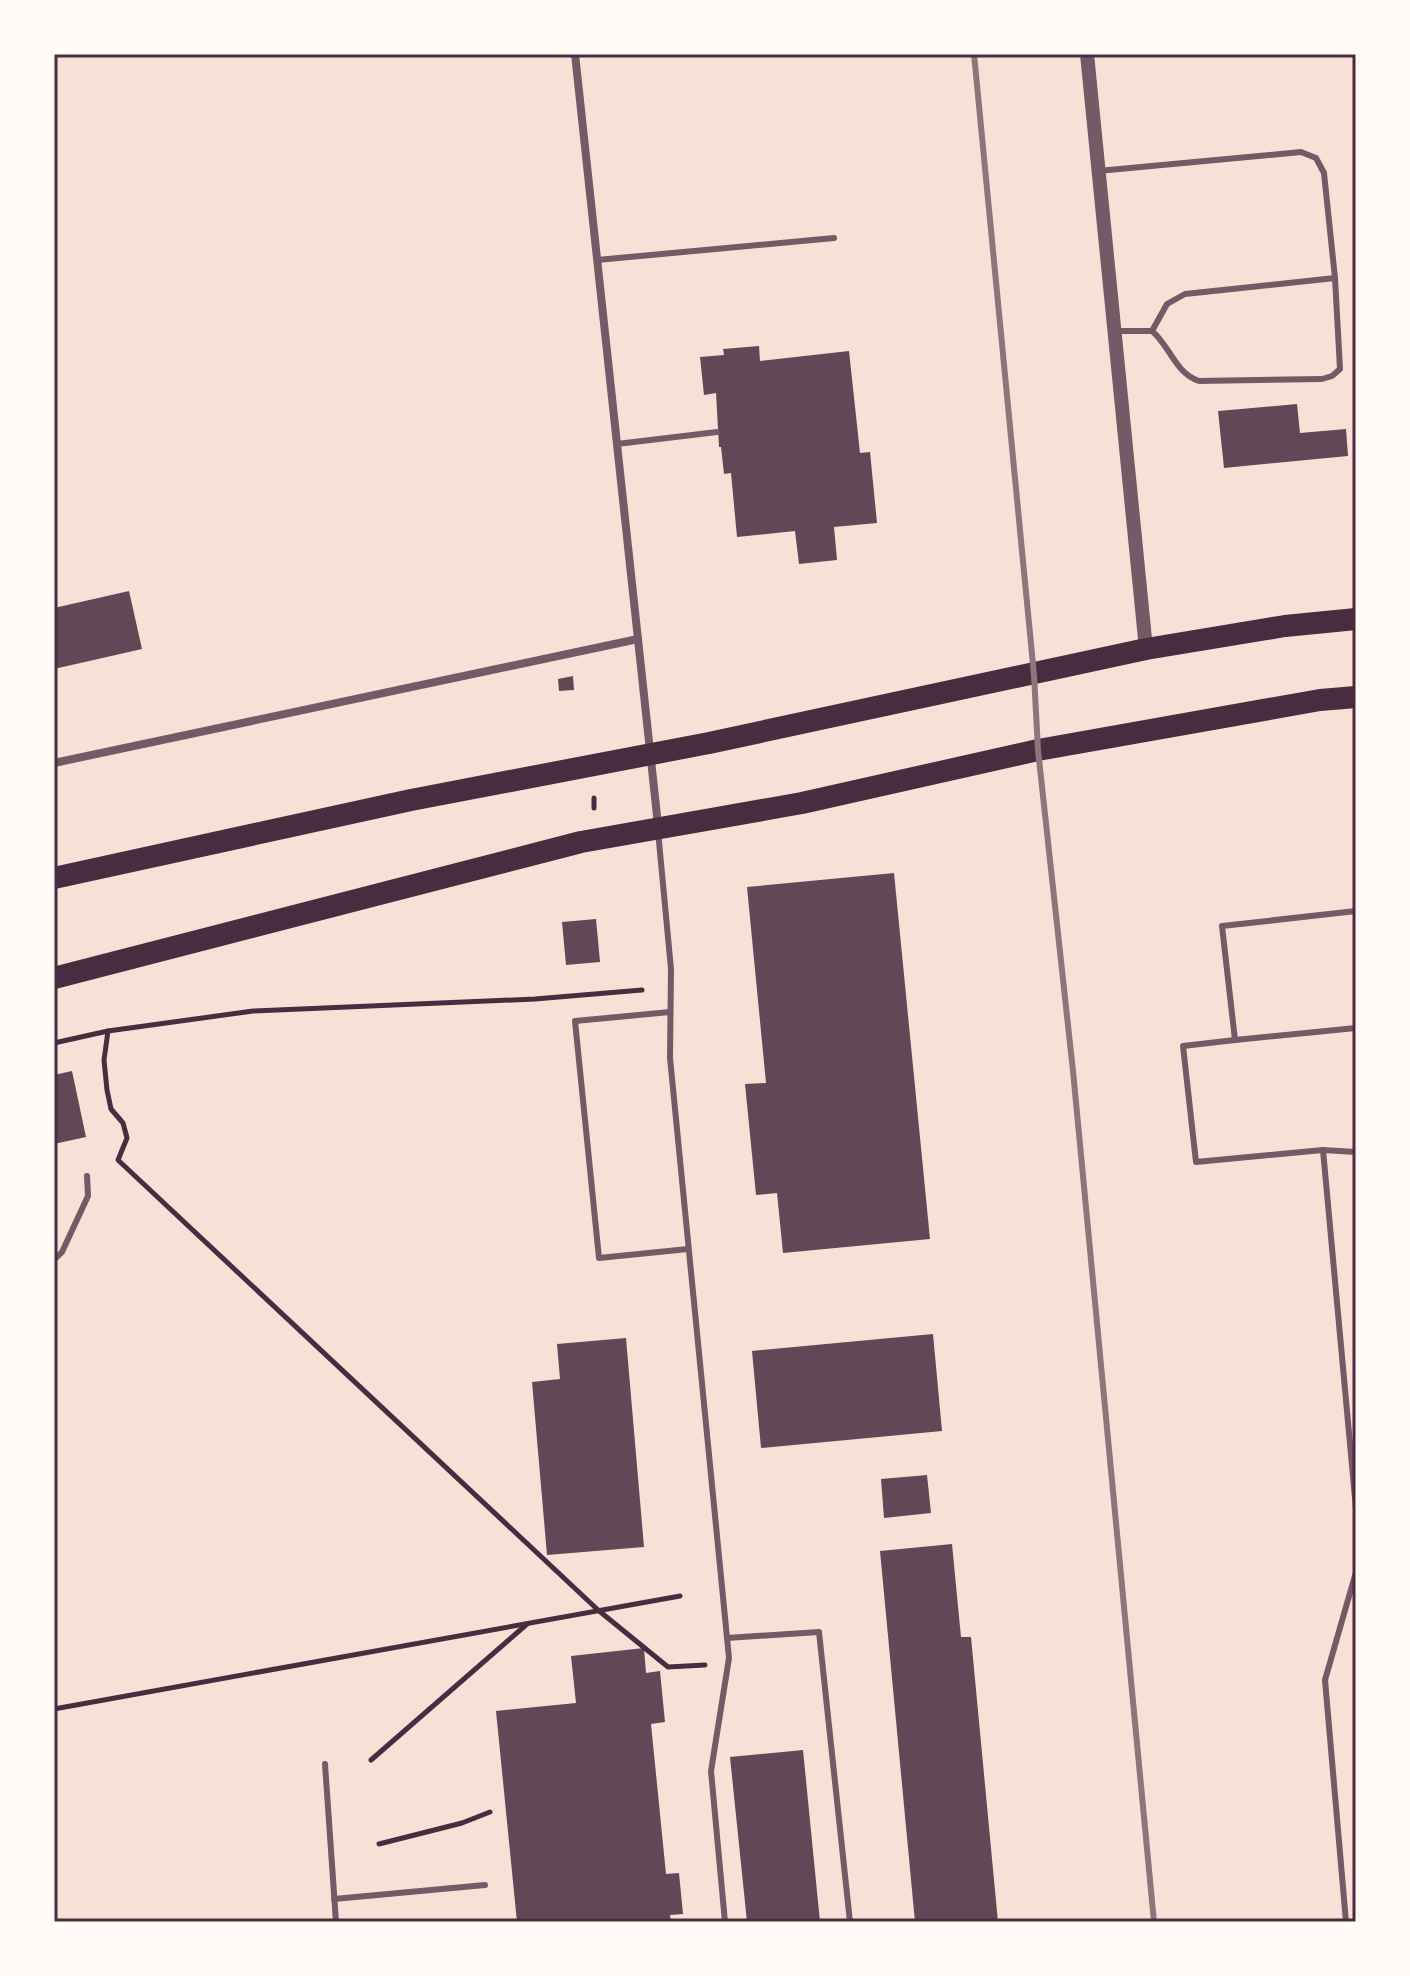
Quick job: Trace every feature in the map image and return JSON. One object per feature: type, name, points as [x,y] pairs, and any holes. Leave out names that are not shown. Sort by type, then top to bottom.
[{"type":"highway","points":[[54,878],[396,803],[650,755],[1146,649],[1285,626],[1356,619]]},
{"type":"highway","points":[[54,978],[581,842],[802,803],[1038,750],[1320,700],[1356,697]]},
{"type":"street","points":[[575,54],[658,828]]},
{"type":"street","points":[[1087,54],[1146,649]]},
{"type":"street","points":[[54,763],[638,639]]},
{"type":"lane","points":[[1098,171],[1301,152],[1316,158],[1324,173],[1335,278],[1340,369],[1322,379],[1199,381],[1188,378],[1180,370],[1161,338],[1152,331],[1114,331]]},
{"type":"lane","points":[[597,260],[834,238]]},
{"type":"lane","points":[[1152,331],[1167,304],[1185,294],[1335,278]]},
{"type":"lane","points":[[617,444],[717,432]]},
{"type":"lane","points":[[658,828],[671,969],[670,1058],[729,1658],[711,1771],[725,1922]]},
{"type":"lane","points":[[1235,1040],[1222,926],[1356,911]]},
{"type":"lane","points":[[670,1012],[575,1021],[599,1258],[688,1249]]},
{"type":"lane","points":[[1356,1028],[1183,1046],[1196,1162],[1323,1150],[1356,1152]]},
{"type":"lane","points":[[1323,1150],[1356,1509]]},
{"type":"lane","points":[[54,1260],[62,1252],[88,1196],[87,1176]]},
{"type":"lane","points":[[1346,1922],[1325,1680],[1356,1572]]},
{"type":"lane","points":[[727,1638],[819,1632],[850,1922]]},
{"type":"lane","points":[[325,1764],[336,1922]]},
{"type":"lane","points":[[334,1899],[485,1885]]},
{"type":"path","points":[[594,798],[594,808]]},
{"type":"path","points":[[54,1043],[108,1031],[253,1011],[535,999],[642,990]]},
{"type":"path","points":[[108,1031],[104,1060],[107,1090],[111,1109],[123,1123],[127,1138],[118,1160],[598,1610],[668,1667],[705,1665]]},
{"type":"path","points":[[54,1709],[680,1596]]},
{"type":"path","points":[[371,1760],[530,1622]]},
{"type":"path","points":[[379,1844],[462,1823],[490,1812]]},
{"type":"building","points":[[759,346],[760,361],[849,351],[860,453],[870,452],[877,523],[834,527],[837,560],[799,564],[795,531],[737,537],[731,473],[724,474],[719,447],[716,393],[704,395],[700,357],[724,355],[723,349]]},
{"type":"building","points":[[1297,404],[1300,433],[1346,429],[1348,456],[1224,468],[1218,411]]},
{"type":"building","points":[[129,591],[142,649],[54,669],[54,608]]},
{"type":"building","points":[[573,676],[574,690],[559,691],[558,679]]},
{"type":"building","points":[[894,873],[930,1239],[783,1253],[777,1193],[756,1195],[745,1084],[766,1083],[747,887]]},
{"type":"building","points":[[596,919],[600,962],[566,965],[562,922]]},
{"type":"building","points":[[72,1071],[86,1137],[54,1144],[54,1075]]},
{"type":"building","points":[[933,1334],[942,1431],[761,1448],[752,1351]]},
{"type":"building","points":[[626,1338],[644,1547],[547,1555],[532,1382],[560,1379],[557,1344]]},
{"type":"building","points":[[927,1475],[931,1513],[884,1518],[881,1479]]},
{"type":"building","points":[[952,1544],[961,1637],[971,1637],[998,1922],[915,1922],[880,1551]]},
{"type":"building","points":[[644,1648],[646,1673],[660,1671],[665,1722],[651,1724],[666,1874],[679,1873],[683,1914],[670,1915],[671,1922],[517,1922],[496,1711],[576,1703],[571,1656]]},
{"type":"building","points":[[803,1750],[820,1922],[747,1922],[730,1757]]},
{"type":"railway","points":[[974,54],[1034,675],[1038,750],[1073,1071],[1154,1922]]}]
